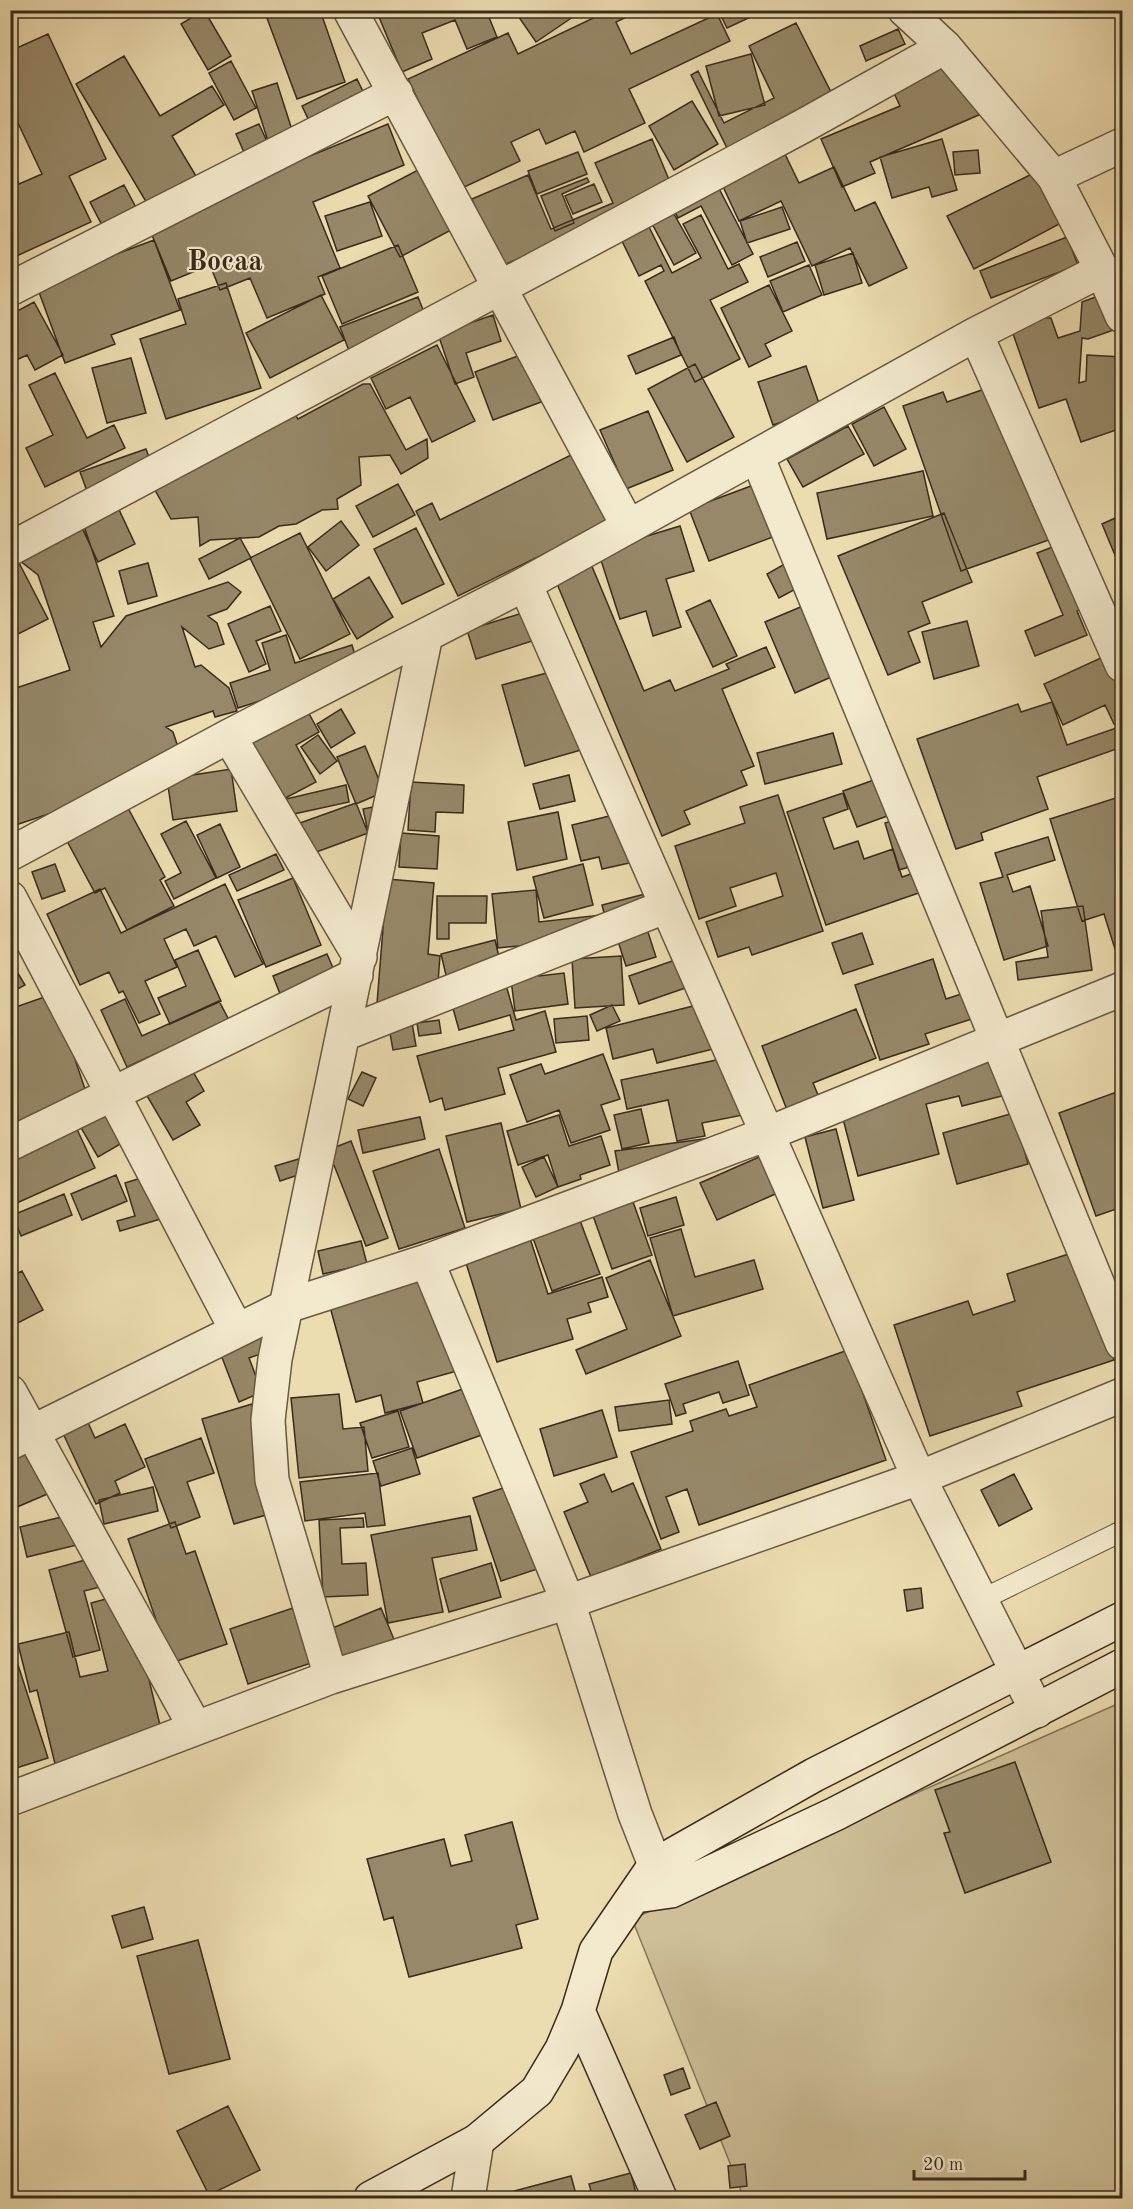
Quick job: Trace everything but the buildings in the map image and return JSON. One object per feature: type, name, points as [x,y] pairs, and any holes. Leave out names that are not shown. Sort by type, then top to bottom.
[{"type":"street","points":[[350,10],[627,526]]},
{"type":"street","points":[[905,10],[945,47],[1054,177],[1102,270],[1122,316]]},
{"type":"street","points":[[10,549],[945,47]]},
{"type":"street","points":[[10,290],[396,93]]},
{"type":"street","points":[[1054,177],[1122,145]]},
{"type":"street","points":[[10,855],[229,736],[525,584],[976,334],[1102,270]]},
{"type":"street","points":[[976,334],[1122,665]]},
{"type":"street","points":[[757,456],[1122,1343]]},
{"type":"street","points":[[525,584],[919,1478],[1037,1711]]},
{"type":"street","points":[[331,1677],[272,1480],[268,1420],[275,1359],[426,635]]},
{"type":"street","points":[[229,736],[358,966]]},
{"type":"street","points":[[10,898],[236,1329]]},
{"type":"street","points":[[344,1034],[667,906]]},
{"type":"street","points":[[10,1144],[358,966]]},
{"type":"street","points":[[22,1437],[236,1329],[287,1306],[427,1261],[767,1134],[1122,989]]},
{"type":"street","points":[[427,1261],[568,1602],[634,1814],[663,1878]]},
{"type":"street","points":[[10,1392],[22,1437],[195,1727]]},
{"type":"street","points":[[10,1799],[331,1677],[568,1602],[919,1478],[1122,1395]]},
{"type":"street","points":[[371,2199],[477,2141],[537,2091],[562,2049],[578,2011],[597,1951],[636,1896],[814,1775],[1122,1619]]},
{"type":"street","points":[[663,1878],[835,1814],[1122,1666]]},
{"type":"street","points":[[578,2011],[660,2199]]},
{"type":"street","points":[[468,2199],[477,2141]]},
{"type":"lane","points":[[981,1600],[1122,1531]]},
{"type":"shaded area","points":[[1122,1702],[1122,2198],[744,2198],[632,1919]]},
{"type":"district","name":"Bocaa","points":[[225,260]]}]
